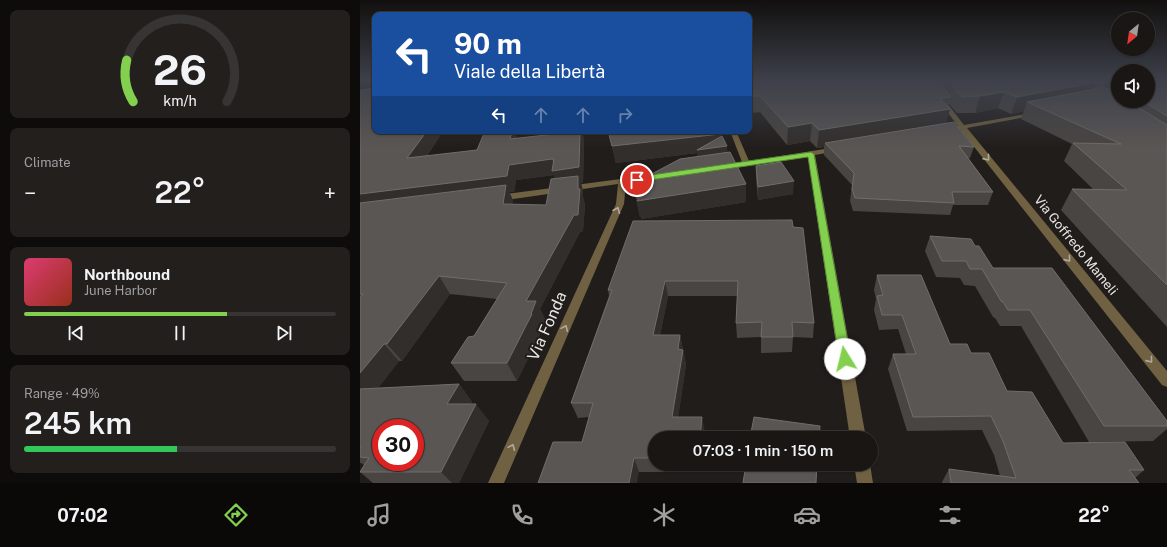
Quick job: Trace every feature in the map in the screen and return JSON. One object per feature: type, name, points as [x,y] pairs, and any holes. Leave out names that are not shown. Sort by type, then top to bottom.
[{"type":"street","name":"Via Goffredo Mameli","points":[[943,103],[1167,381]]},
{"type":"street","points":[[938,132],[1044,111]]},
{"type":"street","points":[[734,134],[746,164]]},
{"type":"street","points":[[715,168],[848,148]]},
{"type":"street","points":[[811,154],[857,431]]},
{"type":"street","points":[[493,199],[668,175]]},
{"type":"street","name":"Via Fonda","points":[[496,483],[620,204],[622,182]]},
{"type":"street","points":[[863,471],[865,483]]},
{"type":"building","points":[[360,103],[372,103],[372,134],[425,134],[407,158],[477,150],[484,134],[511,134],[510,139],[555,134],[580,134],[579,167],[552,171],[554,159],[552,159],[509,165],[507,176],[360,194]]},
{"type":"building","points":[[766,103],[944,103],[950,109],[819,130],[812,123],[788,127]]},
{"type":"building","points":[[1028,103],[1111,103],[1111,108],[1139,108],[1167,125],[1167,285],[1072,189],[1127,190],[1073,143],[1121,144]]},
{"type":"building","points":[[1155,103],[1167,103],[1167,116],[1154,108]]},
{"type":"building","points":[[954,122],[974,147],[959,146],[993,192],[952,192],[954,203],[855,198],[852,189],[854,173],[825,143]]},
{"type":"building","points":[[609,134],[721,134],[612,146]]},
{"type":"building","points":[[722,136],[727,146],[697,150]]},
{"type":"building","points":[[730,152],[746,184],[637,201],[639,198],[636,198],[646,177],[680,159]]},
{"type":"building","points":[[781,162],[794,181],[758,187],[756,166]]},
{"type":"building","points":[[578,176],[578,189],[580,189],[578,215],[574,215],[526,301],[536,301],[532,314],[507,363],[451,363],[468,337],[474,336],[507,283],[439,276],[387,344],[384,344],[360,373],[360,298],[363,294],[360,294],[360,203],[506,185],[503,204],[546,205],[551,179]]},
{"type":"building","points":[[792,220],[793,227],[803,228],[814,323],[792,322],[793,337],[761,337],[762,322],[736,323],[738,281],[665,281],[653,335],[680,335],[678,349],[683,350],[672,417],[702,417],[701,431],[648,431],[648,458],[634,458],[629,483],[538,483],[553,442],[582,442],[593,403],[571,403],[612,290],[608,290],[633,221]]},
{"type":"building","points":[[930,236],[971,239],[975,246],[979,246],[993,268],[1052,268],[1167,421],[1167,426],[1104,426],[1030,310],[1008,310],[982,269],[970,269],[966,261],[942,261]]},
{"type":"building","points":[[877,275],[921,275],[950,344],[967,344],[971,353],[989,353],[1007,391],[1032,392],[1063,443],[1125,442],[1144,470],[1129,470],[1139,483],[951,483],[949,469],[1016,478],[1003,441],[991,416],[913,417],[893,354],[916,354],[902,315],[882,315],[877,296],[883,295]]},
{"type":"building","points":[[459,384],[447,404],[476,404],[441,472],[360,472],[369,458],[360,457],[360,389]]},
{"type":"building","points":[[754,417],[820,426],[820,431],[751,431]]},
{"type":"building","points":[[745,471],[817,471],[816,483],[743,483]]},
{"type":"route","points":[[637,180],[811,154],[845,359]]}]
